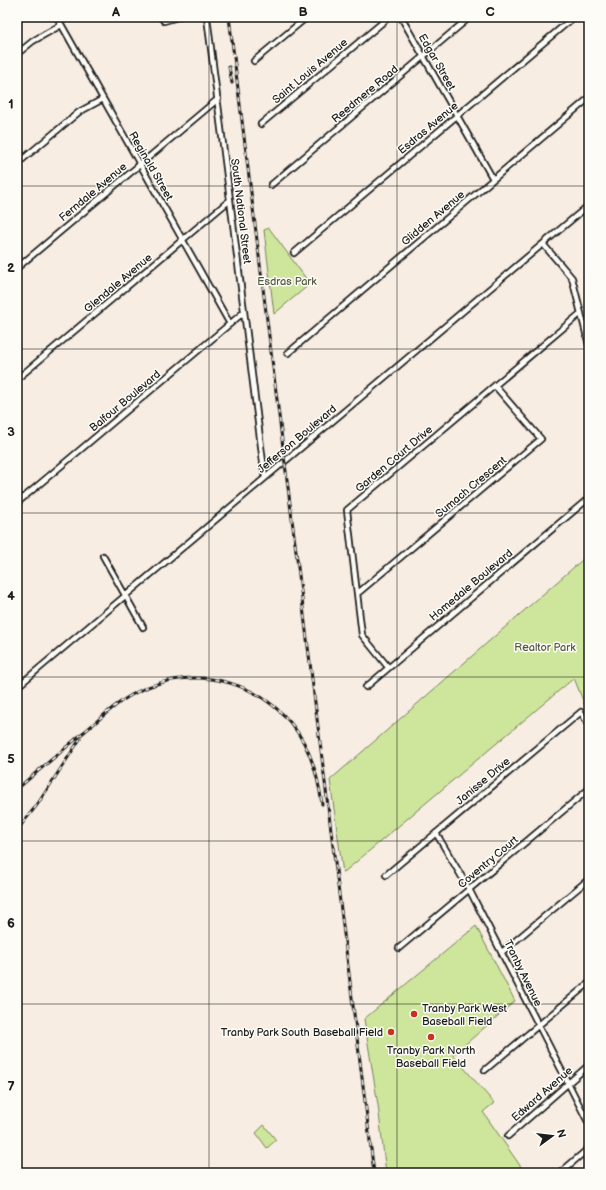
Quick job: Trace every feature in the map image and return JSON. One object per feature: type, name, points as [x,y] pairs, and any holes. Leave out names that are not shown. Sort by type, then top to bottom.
[{"type":"street","name":"Reginald Street","points":[[56,17],[230,324]]},
{"type":"street","points":[[161,17],[164,22],[178,17]]},
{"type":"street","name":"South National Street","points":[[207,17],[265,478]]},
{"type":"street","points":[[254,61],[307,17]]},
{"type":"street","name":"Saint Louis Avenue","points":[[261,124],[389,17]]},
{"type":"street","name":"Edgar Street","points":[[401,17],[493,179]]},
{"type":"street","name":"Reedmere Road","points":[[271,185],[470,17]]},
{"type":"street","name":"Esdras Avenue","points":[[294,253],[574,17]]},
{"type":"street","points":[[17,54],[38,38],[61,25]]},
{"type":"street","name":"Glidden Avenue","points":[[288,353],[589,98]]},
{"type":"street","points":[[17,164],[79,112],[103,99]]},
{"type":"street","name":"Ferndale Avenue","points":[[17,268],[218,99]]},
{"type":"street","name":"Glendale Avenue","points":[[17,379],[230,200]]},
{"type":"street","name":"Jefferson Boulevard","points":[[17,687],[589,205]]},
{"type":"street","points":[[543,244],[572,278],[589,345]]},
{"type":"street","name":"Balfour Boulevard","points":[[17,503],[244,312]]},
{"type":"street","name":"Garden Court Drive","points":[[388,667],[362,635],[347,510],[581,313]]},
{"type":"street","name":"Sumach Crescent","points":[[358,593],[541,439],[496,386]]},
{"type":"street","name":"Homedale Boulevard","points":[[366,687],[589,498]]},
{"type":"street","points":[[103,556],[143,627]]},
{"type":"street","name":"Janisse Drive","points":[[386,875],[581,712],[589,725]]},
{"type":"street","name":"Coventry Court","points":[[399,948],[589,789]]},
{"type":"street","name":"Tranby Avenue","points":[[436,833],[469,889],[589,1124]]},
{"type":"street","points":[[502,952],[589,879]]},
{"type":"street","points":[[485,1070],[589,983]]},
{"type":"street","name":"Edward Avenue","points":[[508,1136],[589,1065]]},
{"type":"street","points":[[560,1173],[589,1148]]},
{"type":"green space","name":"Esdras Park","points":[[269,228],[310,284],[274,314],[264,230]]},
{"type":"green space","name":"Realtor Park","points":[[589,554],[589,716],[574,678],[343,873],[330,780]]},
{"type":"green space","points":[[476,926],[515,1001],[453,1055],[494,1103],[483,1112],[521,1167],[513,1173],[386,1173],[378,1105],[364,1019]]},
{"type":"green space","points":[[264,1125],[276,1140],[267,1148],[256,1133]]},
{"type":"railway","points":[[229,17],[374,1173]]},
{"type":"railway","points":[[229,67],[232,83]]},
{"type":"railway","points":[[17,789],[109,710],[123,700],[137,692],[160,683],[184,678],[208,679],[231,683],[253,692],[273,705],[290,722],[304,743],[311,758],[318,780],[322,804]]},
{"type":"railway","points":[[17,830],[37,805],[80,739]]},
{"type":"place","name":"Tranby Park West Baseball Field","points":[[414,1014]]},
{"type":"place","name":"Tranby Park South Baseball Field","points":[[391,1032]]},
{"type":"place","name":"Tranby Park North Baseball Field","points":[[431,1037]]}]
